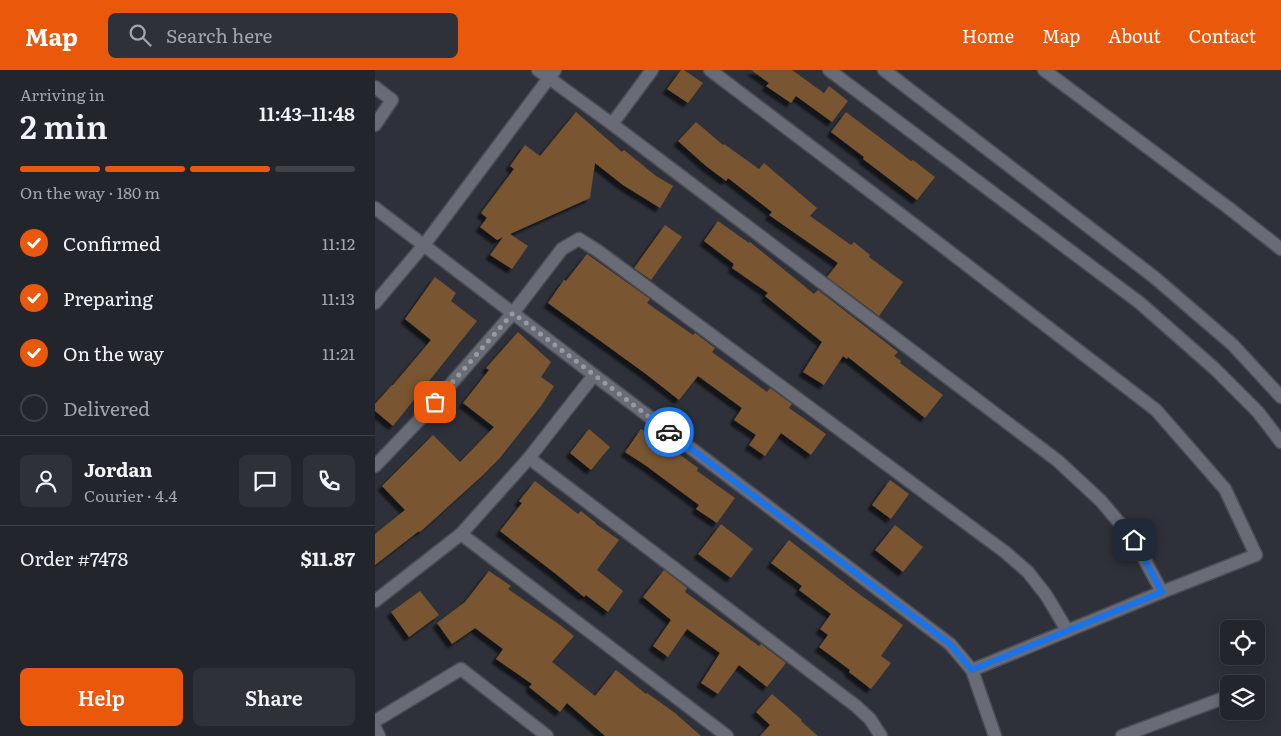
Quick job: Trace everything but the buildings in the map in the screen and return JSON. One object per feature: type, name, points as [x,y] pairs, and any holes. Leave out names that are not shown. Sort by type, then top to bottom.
[{"type":"street","points":[[538,70],[552,74],[612,124],[1058,461],[1101,501],[1134,540],[1162,592]]},
{"type":"street","points":[[612,124],[652,70]]},
{"type":"street","points":[[710,70],[1156,410],[1225,489],[1256,555],[972,670]]},
{"type":"street","points":[[829,70],[1140,303],[1215,369],[1258,412],[1281,442]]},
{"type":"street","points":[[884,70],[1154,277],[1233,345],[1281,397]]},
{"type":"street","points":[[1044,70],[1281,249]]},
{"type":"street","points":[[375,303],[423,245],[552,74]]},
{"type":"street","points":[[375,87],[392,100],[375,126]]},
{"type":"street","points":[[375,208],[950,644],[972,670],[995,736]]},
{"type":"street","points":[[375,466],[422,417],[513,313],[562,249],[579,239],[1005,552],[1028,572],[1046,595],[1067,630]]},
{"type":"street","points":[[375,601],[461,534],[529,458],[594,375]]},
{"type":"street","points":[[529,458],[856,706],[870,720],[881,736]]},
{"type":"street","points":[[461,534],[727,736]]},
{"type":"street","points":[[375,721],[461,669],[547,736]]},
{"type":"street","points":[[1122,736],[1220,699]]},
{"type":"street","points":[[375,728],[379,736]]},
{"type":"way so far","points":[[435,402],[513,313],[669,432]]},
{"type":"route","points":[[669,432],[950,644],[972,670],[1162,592],[1134,540]]}]
